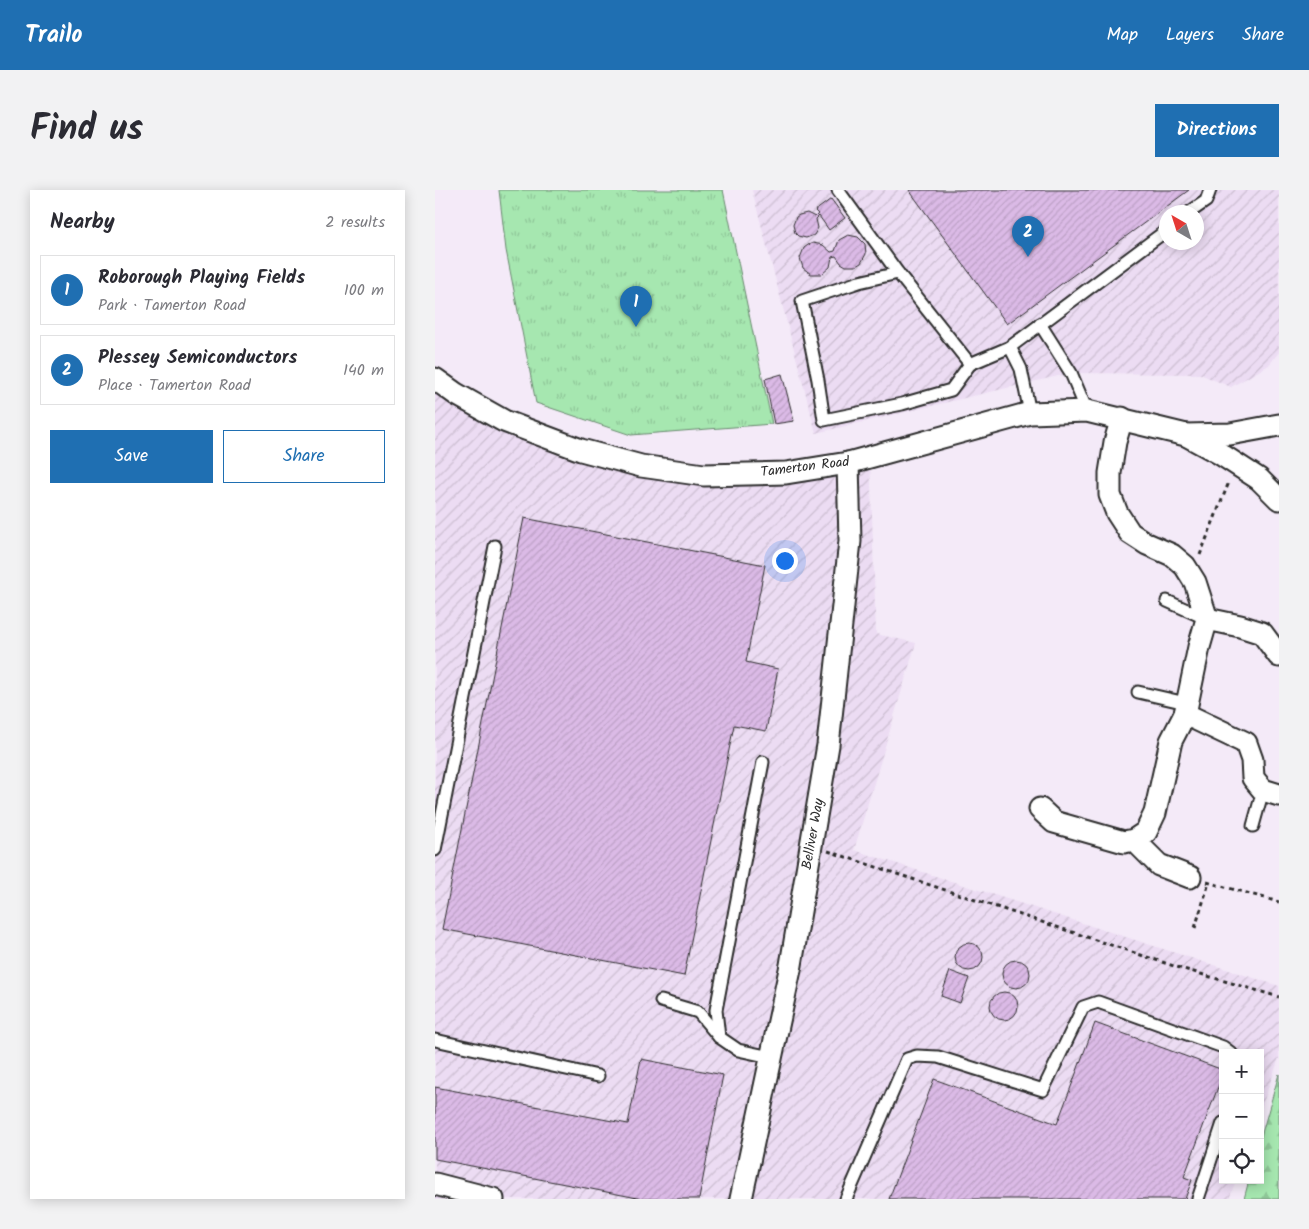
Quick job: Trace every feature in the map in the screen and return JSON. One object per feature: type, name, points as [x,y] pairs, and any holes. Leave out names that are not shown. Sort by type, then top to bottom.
[{"type":"street","name":"Tamerton Road","points":[[435,379],[456,394],[504,421],[581,450],[641,466],[704,475],[786,473],[848,463],[1030,413],[1087,411],[1186,435],[1259,479],[1279,499]]},
{"type":"street","points":[[1040,809],[1054,822],[1123,842],[1134,840],[1146,832],[1155,813],[1171,741],[1186,708],[1207,619],[1195,582],[1185,566],[1171,555],[1147,544],[1130,533],[1117,513],[1110,495],[1110,473],[1115,442],[1122,418]]},
{"type":"street","name":"Tamerton Road","points":[[1186,435],[1230,434],[1279,425]]},
{"type":"street","name":"Belliver Way","points":[[741,1199],[791,965],[828,745],[850,541],[848,463]]},
{"type":"street","points":[[1207,619],[1262,633],[1279,656]]},
{"type":"street","points":[[1186,708],[1246,743],[1252,760],[1253,778],[1271,792]]},
{"type":"street","points":[[1134,840],[1159,865],[1199,880]]},
{"type":"street","points":[[435,1184],[493,1199]]},
{"type":"lane","points":[[838,190],[897,273],[970,364]]},
{"type":"lane","points":[[1200,205],[1206,201],[1210,190]]},
{"type":"lane","points":[[897,273],[859,282],[801,301],[818,380],[823,420],[902,404],[951,390],[970,364],[1010,347],[1159,236]]},
{"type":"lane","points":[[1040,324],[1071,373],[1087,411]]},
{"type":"lane","points":[[1010,347],[1021,369],[1030,413]]},
{"type":"lane","points":[[435,850],[495,546]]},
{"type":"lane","points":[[1167,601],[1207,619]]},
{"type":"lane","points":[[1138,692],[1186,708]]},
{"type":"lane","points":[[719,1037],[716,1010],[763,762]]},
{"type":"lane","points":[[1253,826],[1271,792]]},
{"type":"lane","points":[[661,1001],[697,1012],[719,1037],[738,1050],[770,1057]]},
{"type":"lane","points":[[846,1199],[907,1059],[917,1056],[938,1057],[1043,1090],[1083,1007],[1097,1002],[1223,1046],[1226,1049]]},
{"type":"lane","points":[[435,1040],[599,1076]]},
{"type":"lane","points":[[1198,1199],[1219,1135]]},
{"type":"path","points":[[1190,573],[1199,559],[1237,464]]},
{"type":"path","points":[[811,846],[1180,968],[1279,997]]},
{"type":"path","points":[[1195,928],[1199,880],[1279,902]]},
{"type":"shaded area","points":[[752,190],[1279,190],[1279,352],[1269,365],[1231,387],[1200,374],[1071,373],[816,433]]},
{"type":"shaded area","points":[[435,379],[504,421],[641,466],[742,474],[870,457],[876,634],[916,643],[854,850],[1279,986],[1279,1058],[1264,1100],[1264,1049],[1219,1049],[1219,1184],[1235,1184],[1229,1199],[435,1199]]},
{"type":"green space","points":[[499,190],[723,190],[772,424],[631,435],[536,403],[506,250]]},
{"type":"green space","points":[[1279,1074],[1279,1199],[1244,1199],[1248,1184],[1264,1184],[1264,1126]]},
{"type":"building","points":[[909,190],[1189,190],[1169,205],[1159,205],[1159,212],[1007,324]]},
{"type":"building","points":[[831,199],[845,218],[829,230],[819,216],[816,219],[818,228],[814,235],[806,238],[798,236],[793,225],[796,217],[807,213],[815,217],[818,214],[815,211]]},
{"type":"building","points":[[848,235],[858,237],[865,244],[866,254],[861,263],[856,266],[846,266],[836,256],[832,257],[830,267],[822,274],[811,274],[803,268],[800,258],[804,248],[808,245],[813,243],[823,245],[831,252],[835,251],[839,240]]},
{"type":"building","points":[[782,374],[794,421],[774,424],[765,379]]},
{"type":"building","points":[[524,518],[765,565],[746,662],[778,669],[766,731],[734,725],[684,976],[442,929]]},
{"type":"building","points":[[969,943],[979,947],[983,957],[979,967],[969,971],[959,967],[955,957],[959,947]]},
{"type":"building","points":[[1016,960],[1026,964],[1030,974],[1026,984],[1016,988],[1006,984],[1002,974],[1006,964]]},
{"type":"building","points":[[950,971],[969,978],[960,1003],[941,996]]},
{"type":"building","points":[[1004,992],[1014,996],[1018,1006],[1014,1016],[1004,1020],[994,1016],[990,1006],[994,996]]},
{"type":"building","points":[[1095,1023],[1219,1069],[1219,1085],[1184,1177],[1192,1180],[1185,1199],[889,1199],[934,1079],[1057,1124]]},
{"type":"building","points":[[641,1059],[723,1075],[699,1199],[643,1199],[435,1159],[435,1087],[628,1124]]},
{"type":"place","name":"Plessey Semiconductors","points":[[1028,257]]},
{"type":"place","name":"Roborough Playing Fields","points":[[636,327]]}]
